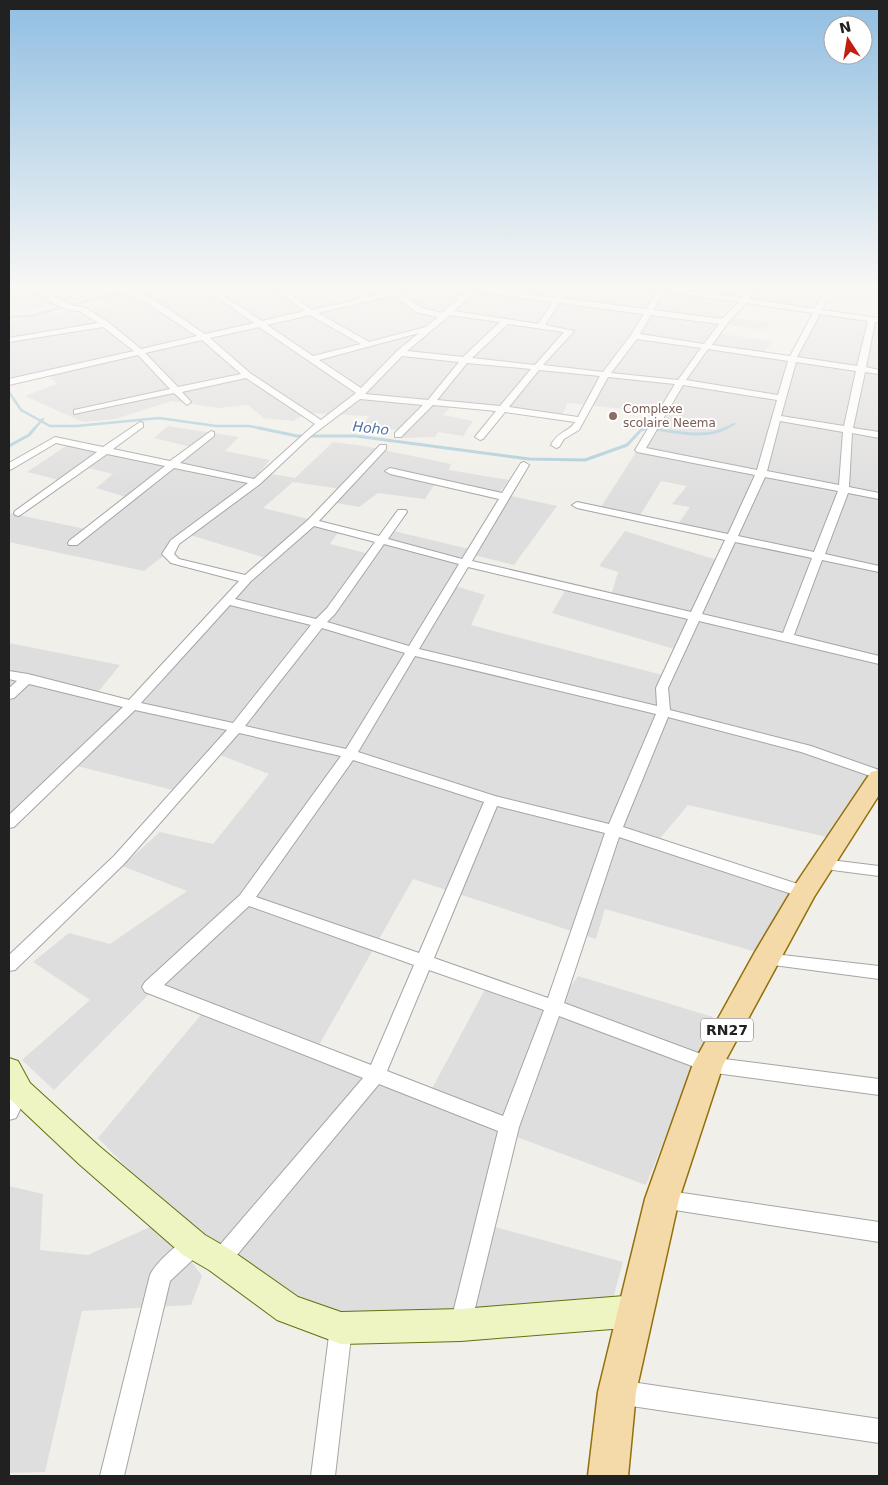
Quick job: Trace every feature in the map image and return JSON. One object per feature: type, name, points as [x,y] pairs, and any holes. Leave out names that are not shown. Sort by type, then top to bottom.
[{"type":"main road","name":"RN27","points":[[608,1476],[617,1392],[662,1199],[708,1064],[804,892],[879,776]]},
{"type":"street","points":[[9,382],[108,359]]},
{"type":"street","points":[[147,359],[188,402]]},
{"type":"street","points":[[230,359],[247,374],[320,424]]},
{"type":"street","points":[[312,359],[360,394],[429,404],[502,409],[580,420]]},
{"type":"street","points":[[247,579],[175,561],[168,554],[175,542],[256,482],[305,436],[360,394],[394,359]]},
{"type":"street","points":[[450,359],[680,383],[782,398]]},
{"type":"street","points":[[480,436],[544,359]]},
{"type":"street","points":[[556,445],[560,437],[576,428],[605,375],[617,359]]},
{"type":"street","points":[[697,359],[680,383],[640,450],[879,496]]},
{"type":"street","points":[[461,1325],[509,1127],[554,1007],[614,830],[664,712],[662,688],[761,474],[792,359]]},
{"type":"street","points":[[800,359],[879,372]]},
{"type":"street","points":[[788,636],[844,489],[848,429],[863,359]]},
{"type":"street","points":[[398,435],[429,404],[464,361]]},
{"type":"street","points":[[77,412],[247,374]]},
{"type":"street","points":[[776,418],[879,435]]},
{"type":"street","points":[[19,513],[140,425]]},
{"type":"street","points":[[73,543],[211,434]]},
{"type":"street","points":[[9,467],[55,440],[256,482]]},
{"type":"street","points":[[9,823],[132,705],[247,579],[312,522],[383,447]]},
{"type":"street","points":[[509,1127],[151,987],[246,898],[350,754],[524,465]]},
{"type":"street","points":[[390,471],[505,497]]},
{"type":"street","points":[[577,505],[879,568]]},
{"type":"street","points":[[9,965],[119,860],[237,728],[319,623],[331,611],[402,512]]},
{"type":"street","points":[[312,522],[383,539],[466,563],[694,617],[788,636],[879,660]]},
{"type":"street","points":[[227,601],[319,623],[411,651],[664,712],[806,749],[879,776]]},
{"type":"street","points":[[9,675],[350,754],[492,800],[614,830],[804,892]]},
{"type":"street","points":[[9,695],[28,678]]},
{"type":"street","points":[[220,1260],[376,1075],[492,800]]},
{"type":"street","points":[[822,864],[879,870]]},
{"type":"street","points":[[246,898],[554,1007],[708,1064],[879,1087]]},
{"type":"street","points":[[765,959],[879,973]]},
{"type":"street","points":[[13,1091],[194,1245],[220,1260],[288,1309],[341,1328],[461,1325],[637,1311]]},
{"type":"street","points":[[662,1199],[879,1232]]},
{"type":"street","points":[[112,1476],[161,1275],[194,1245]]},
{"type":"street","points":[[323,1476],[341,1328]]},
{"type":"street","points":[[617,1392],[879,1431]]},
{"type":"shaded area","points":[[9,359],[879,359],[879,486],[875,494],[879,495],[879,766],[831,838],[688,805],[652,848],[791,893],[760,953],[605,909],[596,939],[413,879],[314,1054],[427,1098],[489,982],[554,1010],[578,976],[713,1017],[646,1185],[506,1133],[488,1225],[623,1262],[609,1313],[357,1322],[281,1307],[197,1240],[98,1138],[205,1010],[157,986],[54,1090],[22,1060],[90,1000],[33,962],[69,933],[110,944],[187,891],[122,866],[160,832],[213,844],[269,774],[210,751],[177,791],[73,765],[9,824],[9,643],[120,665],[94,697],[138,709],[269,559],[190,535],[144,571],[9,542],[9,513],[90,530],[133,499],[96,488],[113,474],[84,467],[63,481],[27,472],[69,444],[173,468],[195,448],[154,438],[168,426],[239,437],[225,451],[270,460],[260,472],[295,478],[333,442],[364,446],[451,464],[449,470],[509,480],[498,494],[434,485],[425,499],[378,493],[359,507],[331,502],[341,489],[293,482],[263,508],[342,527],[330,544],[366,553],[385,529],[469,549],[511,496],[557,506],[514,565],[474,555],[455,586],[485,595],[471,625],[674,678],[681,651],[552,613],[565,591],[610,599],[618,572],[599,566],[625,531],[717,560],[728,539],[676,527],[690,507],[672,504],[687,486],[661,481],[639,517],[599,510],[661,413],[568,403],[562,415],[453,404],[443,415],[473,421],[463,436],[438,432],[435,437],[399,438],[398,430],[363,427],[369,416],[308,413],[293,421],[264,418],[248,405],[218,408],[172,401],[115,419],[83,422],[25,396],[57,384],[46,372],[14,380],[9,375]]},
{"type":"shaded area","points":[[9,1186],[43,1194],[40,1250],[88,1255],[161,1222],[202,1276],[191,1305],[82,1311],[45,1472],[9,1473]]},
{"type":"waterway","name":"Hoho","points":[[9,392],[21,410],[41,421]]},
{"type":"waterway","name":"Hoho","points":[[41,421],[50,426],[77,426],[159,418],[216,426],[249,426],[265,429]]},
{"type":"waterway","points":[[34,429],[41,421]]},
{"type":"waterway","name":"Hoho","points":[[726,428],[734,424]]},
{"type":"waterway","points":[[9,446],[29,435],[35,428]]},
{"type":"waterway","name":"Hoho","points":[[259,428],[297,436],[356,436],[529,459],[585,460],[627,445],[641,430],[644,429]]},
{"type":"waterway","name":"Hoho","points":[[655,429],[698,434],[717,432],[726,428]]},
{"type":"waterway","name":"Hoho","points":[[644,429],[655,429]]},
{"type":"waterway","name":"Hoho","points":[[644,429],[655,429]]},
{"type":"waterway","name":"Hoho","points":[[655,429],[660,429]]},
{"type":"place","name":"Complexe scolaire Neema","points":[[613,416]]}]
